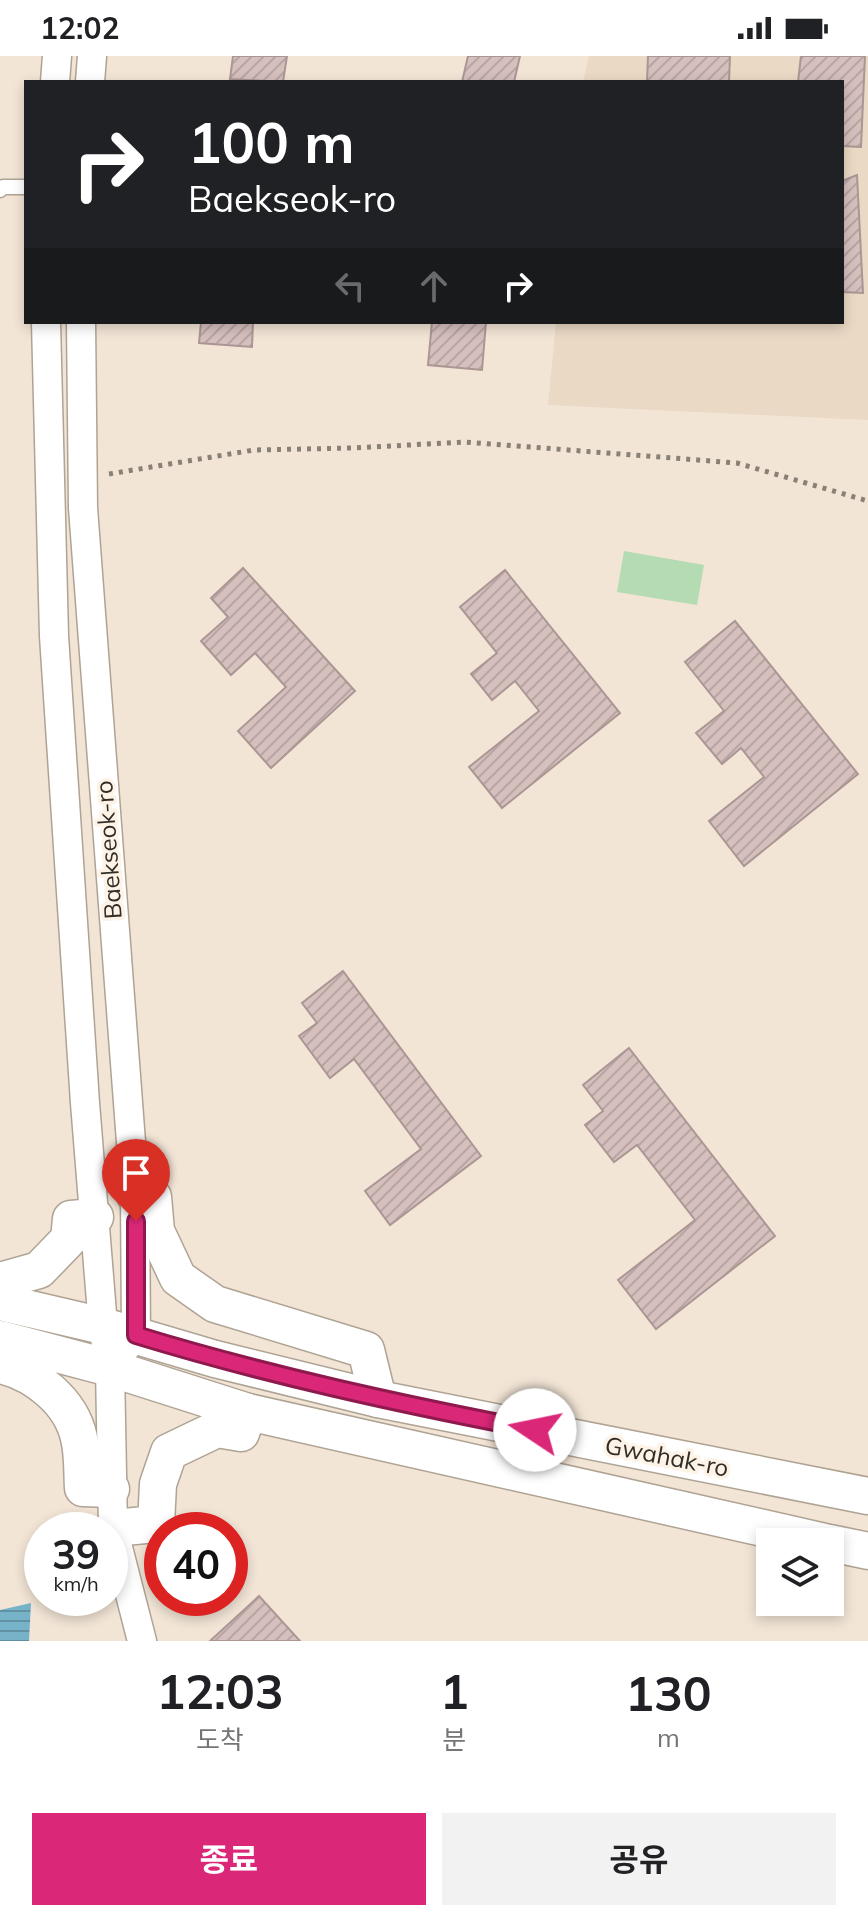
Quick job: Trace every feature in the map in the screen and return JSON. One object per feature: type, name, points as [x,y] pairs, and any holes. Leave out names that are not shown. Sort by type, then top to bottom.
[{"type":"street","points":[[55,80],[57,56]]},
{"type":"street","points":[[90,80],[92,56]]},
{"type":"street","name":"Baekseok-ro","points":[[46,324],[54,636],[95,1217],[119,1330]]},
{"type":"street","name":"Baekseok-ro","points":[[81,324],[83,508],[135,1195],[119,1330],[110,1368],[112,1512]]},
{"type":"street","points":[[135,1195],[153,1197],[156,1231],[178,1278],[215,1304],[366,1350],[378,1399]]},
{"type":"street","points":[[0,1281],[39,1270],[69,1239],[71,1219],[95,1217]]},
{"type":"street","name":"Gwahak-ro","points":[[0,1302],[119,1330],[215,1359],[378,1399],[868,1496]]},
{"type":"street","name":"Gwahak-ro","points":[[0,1339],[110,1368],[248,1412],[766,1528]]},
{"type":"street","points":[[0,1365],[22,1370],[61,1401],[79,1437],[83,1488],[111,1489]]},
{"type":"street","points":[[128,1527],[156,1524],[158,1484],[169,1452],[217,1429],[241,1433],[248,1412]]},
{"type":"street","name":"Gwahak-ro","points":[[844,1546],[868,1551]]},
{"type":"street","name":"Baekseok-ro","points":[[128,1586],[142,1641]]},
{"type":"lane","points":[[0,190],[3,187],[24,187]]},
{"type":"path","points":[[103,475],[254,450],[465,442],[737,463],[868,501]]},
{"type":"shaded area","points":[[589,56],[868,56],[868,420],[548,405],[556,324],[844,324],[844,80],[583,80]]},
{"type":"green space","points":[[624,551],[704,565],[697,605],[617,592]]},
{"type":"water","points":[[24,1605],[24,1616],[30,1616],[29,1641],[0,1641],[0,1610]]},
{"type":"building","points":[[233,56],[287,56],[283,80],[230,79]]},
{"type":"building","points":[[468,56],[520,56],[514,80],[462,80]]},
{"type":"building","points":[[648,56],[730,56],[729,80],[647,80]]},
{"type":"building","points":[[801,56],[865,56],[861,147],[844,146],[844,80],[798,80]]},
{"type":"building","points":[[857,175],[863,293],[844,292],[844,180]]},
{"type":"building","points":[[201,324],[253,324],[252,347],[199,343]]},
{"type":"building","points":[[432,324],[486,324],[482,370],[428,365]]},
{"type":"building","points":[[243,568],[355,691],[271,768],[238,731],[286,687],[255,653],[231,675],[201,641],[228,617],[211,598]]},
{"type":"building","points":[[505,570],[620,713],[502,808],[469,767],[539,711],[515,681],[492,700],[471,674],[497,653],[460,607]]},
{"type":"building","points":[[735,621],[858,774],[744,866],[709,821],[764,777],[741,748],[722,764],[696,733],[724,711],[685,662]]},
{"type":"building","points":[[343,971],[481,1156],[390,1225],[365,1191],[421,1149],[354,1059],[330,1078],[299,1036],[317,1023],[302,1003]]},
{"type":"building","points":[[629,1048],[775,1236],[656,1329],[618,1280],[695,1220],[637,1145],[614,1162],[585,1125],[603,1111],[583,1085]]},
{"type":"building","points":[[259,1596],[300,1641],[210,1641],[237,1616],[248,1616],[248,1606]]},
{"type":"route","points":[[136,1221],[136,1335],[215,1359],[378,1399],[535,1430]]}]
